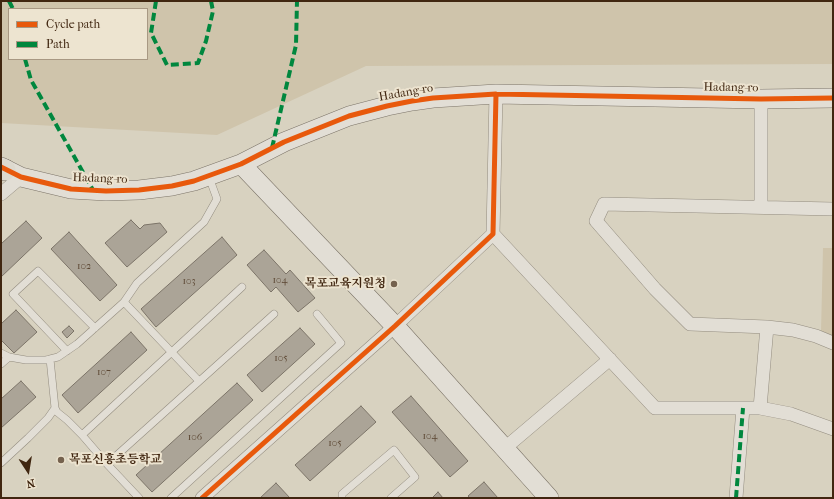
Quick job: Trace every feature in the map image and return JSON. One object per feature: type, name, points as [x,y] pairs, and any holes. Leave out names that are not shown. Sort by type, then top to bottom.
[{"type":"street","name":"Hadang-ro","points":[[7,171],[71,189],[106,191],[139,190],[172,186],[194,181],[241,164],[284,142],[349,116],[412,101],[453,97],[496,94],[761,99],[833,98]]},
{"type":"street","points":[[496,94],[493,234],[655,408],[760,408],[791,414],[833,429]]},
{"type":"street","points":[[761,99],[761,208]]},
{"type":"street","points":[[241,164],[395,326],[549,498]]},
{"type":"street","points":[[1,194],[7,171]]},
{"type":"street","points":[[833,209],[604,204],[596,221],[655,289],[690,324],[767,327],[793,330],[833,343]]},
{"type":"street","points":[[202,498],[395,326],[493,234]]},
{"type":"street","points":[[760,408],[767,327]]},
{"type":"street","points":[[505,448],[610,359]]},
{"type":"street","points":[[736,498],[743,408]]},
{"type":"lane","points":[[1,352],[9,357],[26,360],[50,359],[58,357],[95,328],[124,302],[137,283],[204,222],[217,199],[209,176]]},
{"type":"lane","points":[[67,351],[13,294],[38,270],[95,328]]},
{"type":"lane","points":[[82,435],[242,287]]},
{"type":"lane","points":[[124,302],[199,381]]},
{"type":"lane","points":[[107,464],[274,314]]},
{"type":"lane","points":[[172,498],[342,343],[317,314]]},
{"type":"lane","points":[[1,364],[9,357]]},
{"type":"lane","points":[[50,359],[55,408],[57,412],[82,435],[139,498]]},
{"type":"lane","points":[[1,463],[48,418],[55,408]]},
{"type":"lane","points":[[342,498],[342,494],[394,450],[415,476],[391,498]]},
{"type":"shaded area","points":[[1,1],[833,1],[833,64],[366,66],[217,135],[1,123]]},
{"type":"shaded area","points":[[823,248],[833,248],[833,337],[821,332]]},
{"type":"building","points":[[131,220],[140,229],[144,225],[160,223],[167,232],[127,267],[105,243]]},
{"type":"building","points":[[26,221],[42,238],[1,277],[1,244]]},
{"type":"building","points":[[69,232],[117,285],[100,301],[51,249]]},
{"type":"building","points":[[222,237],[237,255],[156,327],[141,309]]},
{"type":"building","points":[[264,250],[286,274],[290,270],[315,298],[298,312],[276,287],[271,292],[247,265]]},
{"type":"building","points":[[16,310],[37,332],[14,353],[1,340],[1,324]]},
{"type":"building","points":[[69,326],[74,331],[67,338],[62,332]]},
{"type":"building","points":[[300,328],[315,344],[262,392],[247,375]]},
{"type":"building","points":[[131,332],[147,350],[78,413],[62,395]]},
{"type":"building","points":[[21,381],[36,397],[1,428],[1,399]]},
{"type":"building","points":[[237,383],[253,400],[152,492],[136,475]]},
{"type":"building","points":[[411,396],[468,461],[450,477],[392,412]]},
{"type":"building","points":[[361,406],[376,422],[310,481],[295,465]]},
{"type":"building","points":[[484,482],[498,498],[470,498],[468,496]]},
{"type":"building","points":[[276,483],[290,498],[260,498]]},
{"type":"building","points":[[438,492],[443,498],[432,498]]},
{"type":"marked path","points":[[9,1],[12,8]]},
{"type":"marked path","points":[[156,1],[151,33],[167,65],[198,63],[206,41],[213,11],[211,1]]},
{"type":"marked path","points":[[272,148],[296,45],[297,1]]},
{"type":"marked path","points":[[25,60],[31,80],[93,190]]},
{"type":"marked path","points":[[736,498],[743,408]]},
{"type":"cycle path","points":[[1,167],[21,177],[71,189],[106,191],[139,190],[172,186],[194,181],[241,164],[284,142],[349,116],[387,106],[433,98],[496,94],[761,99],[833,98]]},
{"type":"cycle path","points":[[202,498],[395,326],[493,234],[496,94]]},
{"type":"place","name":"목포교육지원청","points":[[394,284]]},
{"type":"place","name":"목포신흥초등학교","points":[[61,460]]}]
